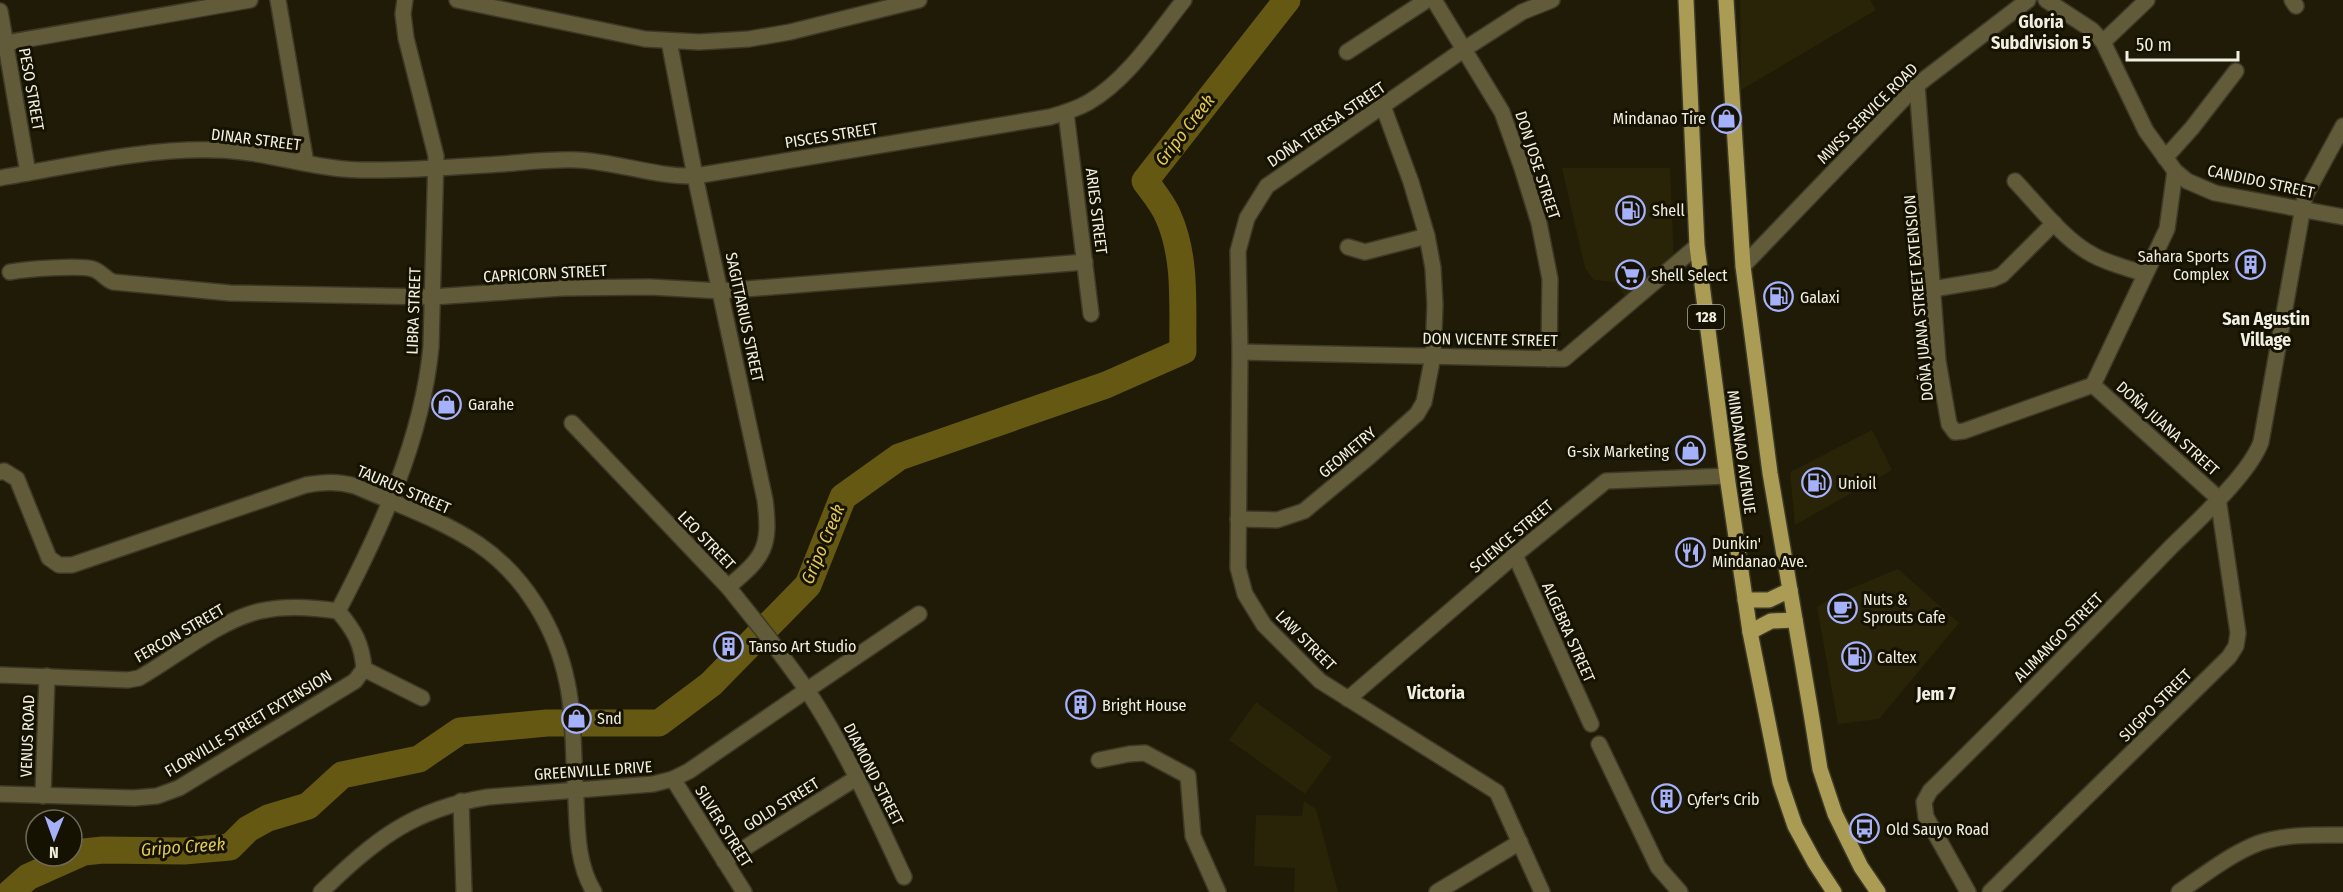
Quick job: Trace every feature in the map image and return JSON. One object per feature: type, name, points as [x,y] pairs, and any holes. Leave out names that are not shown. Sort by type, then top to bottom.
[{"type":"main road","name":"MINDANAO AVENUE","points":[[1686,0],[1697,246],[1750,632],[1780,782],[1795,825],[1815,863],[1834,892]]},
{"type":"main road","name":"MINDANAO AVENUE","points":[[1726,0],[1743,266],[1770,473],[1820,769],[1835,814],[1861,867],[1878,892]]},
{"type":"main road","points":[[1745,600],[1769,600],[1790,590]]},
{"type":"main road","points":[[1750,632],[1771,621],[1795,620]]},
{"type":"street","points":[[3,43],[250,0]]},
{"type":"street","points":[[278,0],[306,163]]},
{"type":"street","name":"LIBRA STREET","points":[[338,611],[378,532],[390,501],[405,458],[428,376],[437,169],[436,156],[406,38],[403,14],[405,0]]},
{"type":"street","points":[[457,0],[645,39],[669,41],[749,39],[790,32],[919,0]]},
{"type":"street","name":"PISCES STREET","points":[[437,169],[581,160],[652,173],[695,176],[1050,117],[1066,113],[1091,101],[1127,70],[1184,0]]},
{"type":"street","points":[[1347,51],[1427,0]]},
{"type":"street","name":"DON JOSE STREET","points":[[1434,0],[1466,48],[1502,112],[1539,223],[1550,279],[1549,359]]},
{"type":"street","name":"DOÑA TERESA STREET","points":[[1240,352],[1238,251],[1247,218],[1266,186],[1466,48],[1522,12],[1552,0]]},
{"type":"street","name":"MWSS SERVICE ROAD","points":[[1743,266],[1917,85],[2028,0]]},
{"type":"street","points":[[2046,0],[2092,30],[2103,42],[2146,130],[2175,171],[2168,230],[2093,385]]},
{"type":"street","points":[[2103,42],[2147,0]]},
{"type":"street","name":"PESO STREET","points":[[0,11],[3,43],[28,173]]},
{"type":"street","name":"SAGITTARIUS STREET","points":[[669,41],[695,176],[765,500],[768,525],[766,545],[757,560],[728,587]]},
{"type":"street","points":[[2165,158],[2192,128],[2236,71]]},
{"type":"street","name":"DOÑA JUANA STREET EXTENSION","points":[[1917,85],[1938,361],[1949,424],[1955,432],[1964,431],[2093,385]]},
{"type":"street","name":"GEOMETRY","points":[[1238,519],[1277,520],[1304,511],[1417,414],[1424,402],[1433,356],[1434,287],[1427,236],[1411,182],[1383,106]]},
{"type":"street","name":"ARIES STREET","points":[[1066,113],[1091,314]]},
{"type":"street","name":"ALIMANGO STREET","points":[[1968,892],[1926,817],[1924,802],[1930,791],[2061,662],[2251,462],[2261,442],[2305,196],[2343,126]]},
{"type":"street","name":"DINAR STREET","points":[[0,178],[136,155],[190,150],[219,150],[337,169],[437,169]]},
{"type":"street","name":"CANDIDO STREET","points":[[2175,171],[2187,181],[2215,193],[2343,217]]},
{"type":"street","points":[[2016,181],[2054,223],[2092,255],[2145,274]]},
{"type":"street","points":[[1933,289],[1993,279],[2002,275],[2054,223]]},
{"type":"street","points":[[1348,247],[1365,252],[1427,236]]},
{"type":"street","name":"DON VICENTE STREET","points":[[1240,352],[1564,359],[1697,246]]},
{"type":"street","name":"CAPRICORN STREET","points":[[10,272],[43,268],[92,268],[106,280],[113,282],[230,293],[432,297],[563,288],[650,287],[721,291],[1085,262]]},
{"type":"street","name":"LAW STREET","points":[[1240,352],[1238,568],[1245,594],[1264,625],[1320,681],[1497,792],[1520,843]]},
{"type":"street","name":"DOÑA JUANA STREET","points":[[2093,385],[2218,498]]},
{"type":"street","name":"LEO STREET","points":[[572,423],[728,587],[807,690]]},
{"type":"street","name":"TAURUS STREET","points":[[0,472],[4,471],[17,479],[49,558],[59,565],[72,565],[315,483],[340,482],[390,501],[449,528],[479,545],[502,564],[527,591],[556,645],[568,683],[579,857],[594,892]]},
{"type":"street","name":"SCIENCE STREET","points":[[1348,699],[1515,555],[1606,481],[1727,476]]},
{"type":"street","name":"SUGPO STREET","points":[[1990,892],[2229,657],[2236,646],[2238,633],[2218,498]]},
{"type":"street","name":"ALGEBRA STREET","points":[[1515,555],[1591,724]]},
{"type":"street","name":"FERCON STREET","points":[[0,675],[128,680],[139,678],[229,623],[259,611],[291,607],[338,611]]},
{"type":"street","points":[[338,611],[351,627],[363,650],[364,669],[422,698]]},
{"type":"street","name":"GREENVILLE DRIVE","points":[[321,892],[338,875],[400,826],[426,813],[461,801],[576,788],[653,784],[673,779],[689,771],[919,614]]},
{"type":"street","name":"FLORVILLE STREET EXTENSION","points":[[0,794],[134,798],[157,796],[179,788],[355,681],[364,669]]},
{"type":"street","name":"VENUS ROAD","points":[[43,796],[47,676]]},
{"type":"street","name":"DIAMOND STREET","points":[[807,690],[858,777],[904,877]]},
{"type":"street","points":[[1599,744],[1658,867],[1680,892]]},
{"type":"street","points":[[1099,760],[1145,753],[1188,776],[1193,836],[1218,892]]},
{"type":"street","name":"GOLD STREET","points":[[724,861],[858,777]]},
{"type":"street","name":"SILVER STREET","points":[[673,779],[744,892]]},
{"type":"street","points":[[461,801],[464,892]]},
{"type":"street","points":[[2179,892],[2234,854],[2260,843],[2294,837],[2343,835]]},
{"type":"street","points":[[1437,892],[1520,843],[1542,892]]},
{"type":"shaded area","points":[[1740,0],[1870,0],[1876,10],[1741,90]]},
{"type":"shaded area","points":[[1562,168],[1670,168],[1674,262],[1628,300],[1615,282],[1594,280],[1585,268]]},
{"type":"shaded area","points":[[1872,430],[1892,470],[1795,525],[1790,472]]},
{"type":"shaded area","points":[[1898,569],[1959,623],[1879,719],[1838,724],[1817,607],[1840,593]]},
{"type":"shaded area","points":[[1256,702],[1332,757],[1305,794],[1229,740]]},
{"type":"shaded area","points":[[1304,801],[1316,809],[1338,892],[1294,892],[1295,868],[1254,866],[1256,815],[1302,816]]},
{"type":"waterway","name":"Gripo Creek","points":[[11,892],[28,877],[84,852],[103,850],[184,851],[230,847],[248,829],[268,818],[308,806],[342,775],[419,759],[460,731],[547,723],[659,723],[711,684],[808,585],[843,497],[899,457],[1106,385],[1183,351],[1182,283],[1178,249],[1166,212],[1145,181],[1287,0]]},
{"type":"place","name":"Mindanao Tire","points":[[1727,118]]},
{"type":"place","name":"Shell","points":[[1631,210]]},
{"type":"place","name":"Sahara Sports Complex","points":[[2250,265]]},
{"type":"place","name":"Shell Select","points":[[1630,275]]},
{"type":"place","name":"Galaxi","points":[[1779,297]]},
{"type":"place","name":"Garahe","points":[[447,404]]},
{"type":"place","name":"G-six Marketing","points":[[1690,451]]},
{"type":"place","name":"Unioil","points":[[1817,483]]},
{"type":"place","name":"Dunkin' Mindanao Ave.","points":[[1691,552]]},
{"type":"place","name":"Nuts & Sprouts Cafe","points":[[1842,608]]},
{"type":"place","name":"Tanso Art Studio","points":[[728,646]]},
{"type":"place","name":"Caltex","points":[[1856,657]]},
{"type":"place","name":"Bright House","points":[[1081,705]]},
{"type":"place","name":"Snd","points":[[576,718]]},
{"type":"place","name":"Cyfer's Crib","points":[[1666,799]]},
{"type":"place","name":"Old Sauyo Road","points":[[1865,829]]},
{"type":"district","name":"Gloria Subdivision 5","points":[[2041,32]]},
{"type":"district","name":"San Agustin Village","points":[[2266,329]]},
{"type":"district","name":"Victoria","points":[[1436,693]]},
{"type":"district","name":"Jem 7","points":[[1936,694]]}]
